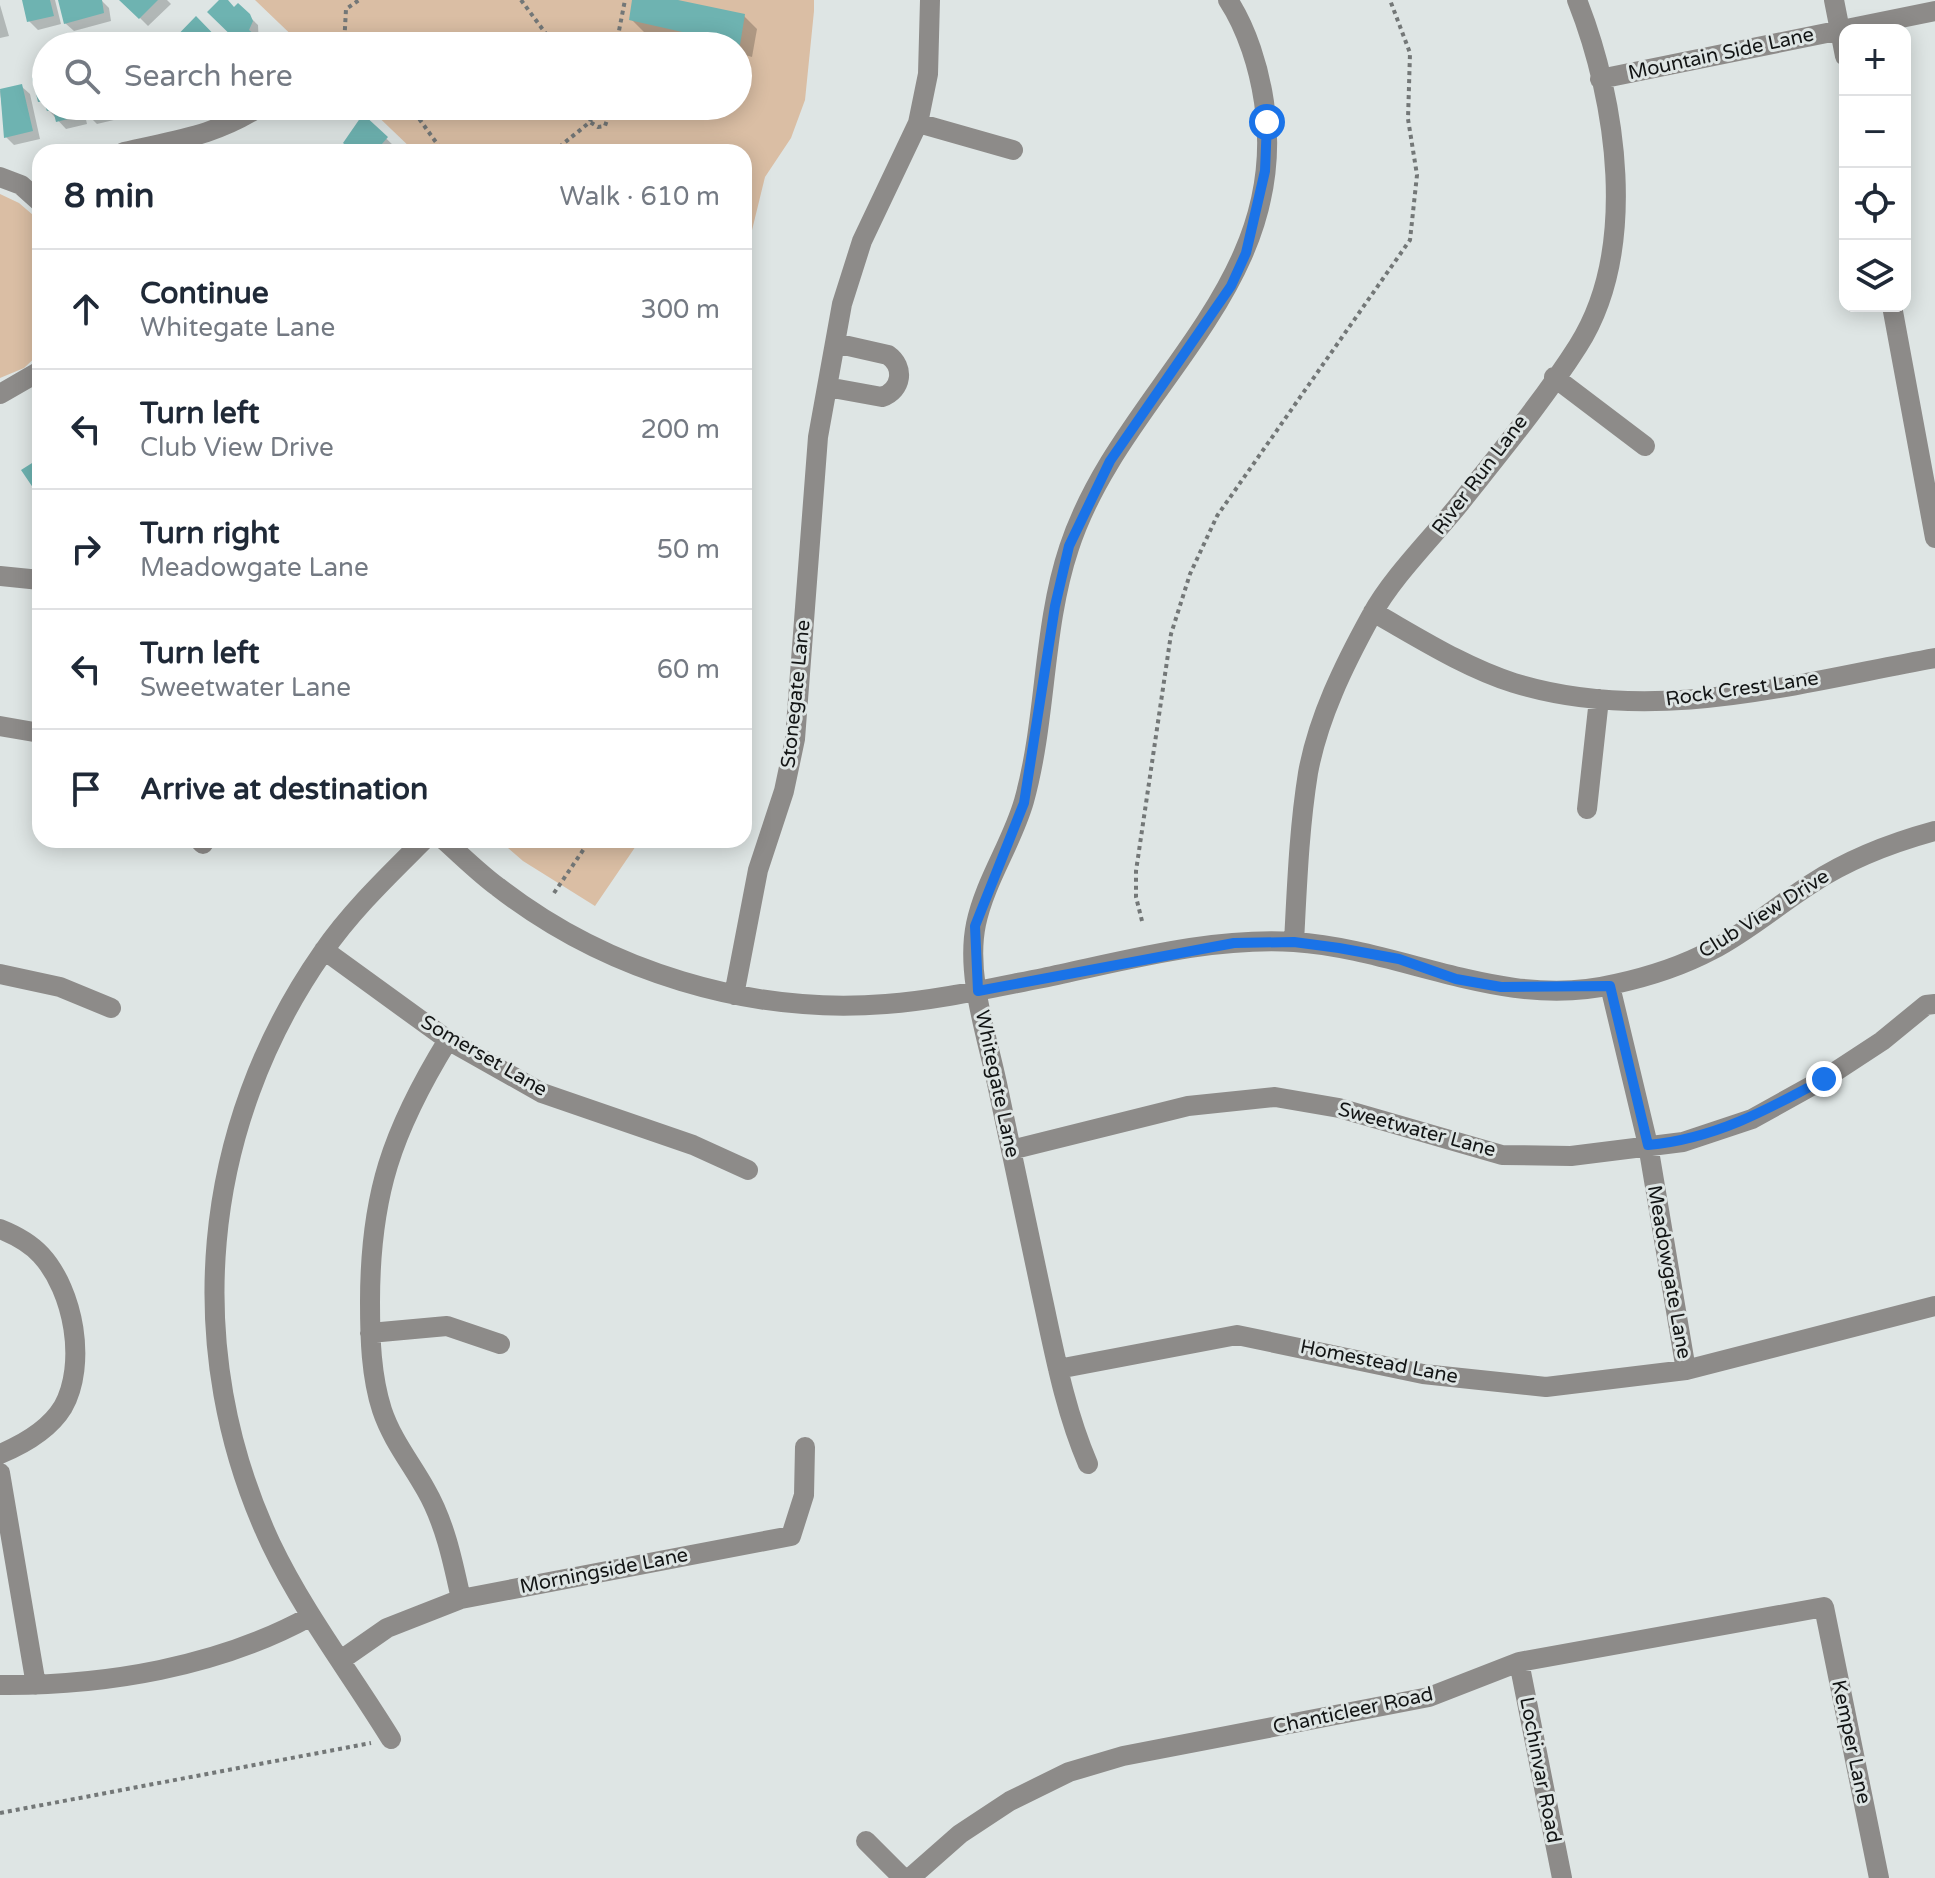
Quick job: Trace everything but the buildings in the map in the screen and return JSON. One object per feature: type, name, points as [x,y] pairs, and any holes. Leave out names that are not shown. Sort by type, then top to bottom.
[{"type":"street","name":"Stonegate Lane","points":[[734,995],[758,870],[784,791],[795,739],[818,437],[842,304],[862,241],[918,123],[928,74],[930,0]]},
{"type":"street","name":"Whitegate Lane","points":[[1088,1464],[1072,1427],[1011,1150],[978,991],[975,926],[1024,803],[1055,606],[1069,546],[1110,461],[1231,286],[1246,253],[1265,171],[1267,122],[1261,83],[1249,46],[1228,0]]},
{"type":"street","name":"River Run Lane","points":[[1294,942],[1309,771],[1322,722],[1373,612],[1579,345],[1606,279],[1614,239],[1617,189],[1600,79],[1577,0]]},
{"type":"street","points":[[1834,0],[1839,24]]},
{"type":"street","name":"Mountain Side Lane","points":[[1866,24],[1935,11]]},
{"type":"street","name":"Mountain Side Lane","points":[[1600,79],[1839,29]]},
{"type":"street","points":[[165,144],[196,138],[240,120]]},
{"type":"street","points":[[918,123],[1013,150]]},
{"type":"street","points":[[0,177],[21,185],[32,194]]},
{"type":"street","points":[[1893,312],[1935,538]]},
{"type":"street","points":[[827,387],[882,397],[891,394],[900,381],[899,369],[888,355],[835,343]]},
{"type":"street","points":[[0,394],[32,376]]},
{"type":"street","points":[[1554,377],[1645,446]]},
{"type":"street","points":[[0,576],[32,579]]},
{"type":"street","name":"Rock Crest Lane","points":[[1373,612],[1458,660],[1513,682],[1599,699],[1682,702],[1935,658]]},
{"type":"street","points":[[1587,809],[1599,699]]},
{"type":"street","points":[[0,726],[32,732]]},
{"type":"street","name":"Club View Drive","points":[[453,848],[498,888],[584,942],[650,970],[734,995],[793,1003],[852,1005],[978,991],[1176,951],[1234,943],[1294,942],[1399,959],[1456,979],[1501,987],[1610,986],[1711,951],[1813,882],[1862,855],[1935,831]]},
{"type":"street","points":[[390,1738],[311,1616],[271,1544],[240,1469],[215,1358],[214,1290],[217,1223],[232,1147],[254,1082],[285,1012],[324,950],[417,848]]},
{"type":"street","name":"Somerset Lane","points":[[324,950],[448,1040],[542,1093],[693,1145],[748,1170]]},
{"type":"street","points":[[0,974],[60,987],[111,1008]]},
{"type":"street","name":"Meadowgate Lane","points":[[1610,986],[1648,1145],[1686,1370]]},
{"type":"street","name":"Sweetwater Lane","points":[[1011,1150],[1188,1106],[1275,1097],[1339,1108],[1502,1155],[1571,1156],[1683,1142],[1752,1119],[1824,1079],[1882,1041],[1926,1005],[1935,1004]]},
{"type":"street","points":[[448,1040],[400,1127],[388,1159],[372,1233],[370,1333],[383,1410],[396,1444],[438,1515],[461,1599]]},
{"type":"street","points":[[0,1229],[41,1255],[53,1271],[69,1314],[75,1359],[75,1378],[61,1409],[39,1434],[0,1454]]},
{"type":"street","name":"Homestead Lane","points":[[1058,1369],[1237,1335],[1423,1374],[1546,1387],[1686,1370],[1935,1306]]},
{"type":"street","points":[[370,1333],[447,1326],[500,1344]]},
{"type":"street","name":"Morningside Lane","points":[[341,1660],[387,1628],[461,1599],[791,1536],[804,1495],[805,1447]]},
{"type":"street","points":[[0,1473],[36,1685]]},
{"type":"street","name":"Chanticleer Road","points":[[910,1878],[918,1867],[997,1809],[1069,1772],[1123,1756],[1429,1697],[1519,1662],[1824,1607]]},
{"type":"street","name":"Kemper Lane","points":[[1824,1607],[1879,1878]]},
{"type":"street","points":[[0,1685],[58,1686],[218,1656],[275,1635],[311,1616]]},
{"type":"street","name":"Lochinvar Road","points":[[1519,1662],[1562,1878]]},
{"type":"street","points":[[866,1841],[903,1878]]},
{"type":"path","points":[[347,32],[346,9],[359,0]]},
{"type":"path","points":[[521,0],[545,32]]},
{"type":"path","points":[[619,32],[625,0]]},
{"type":"path","points":[[1142,921],[1136,897],[1136,871],[1171,634],[1190,574],[1217,516],[1410,240],[1414,226],[1417,175],[1408,119],[1410,53],[1390,0]]},
{"type":"path","points":[[420,120],[437,144]]},
{"type":"path","points":[[563,144],[590,122],[598,127],[607,124],[608,120]]},
{"type":"path","points":[[554,893],[585,848]]},
{"type":"path","points":[[0,1813],[390,1738]]},
{"type":"shaded area","points":[[255,0],[814,0],[805,100],[791,138],[765,177],[752,230],[752,144],[407,144],[382,120],[752,120],[752,32],[288,32]]},
{"type":"shaded area","points":[[0,194],[19,203],[32,214],[32,360],[24,368],[0,378]]},
{"type":"shaded area","points":[[508,848],[635,848],[595,906],[523,861]]},
{"type":"route","points":[[1267,122],[1265,171],[1257,211],[1246,253],[1231,286],[1110,461],[1069,546],[1055,606],[1024,803],[975,926],[978,991],[1176,951],[1234,943],[1294,942],[1399,959],[1456,979],[1501,987],[1610,986],[1648,1145],[1683,1142],[1752,1119],[1824,1079]]}]
